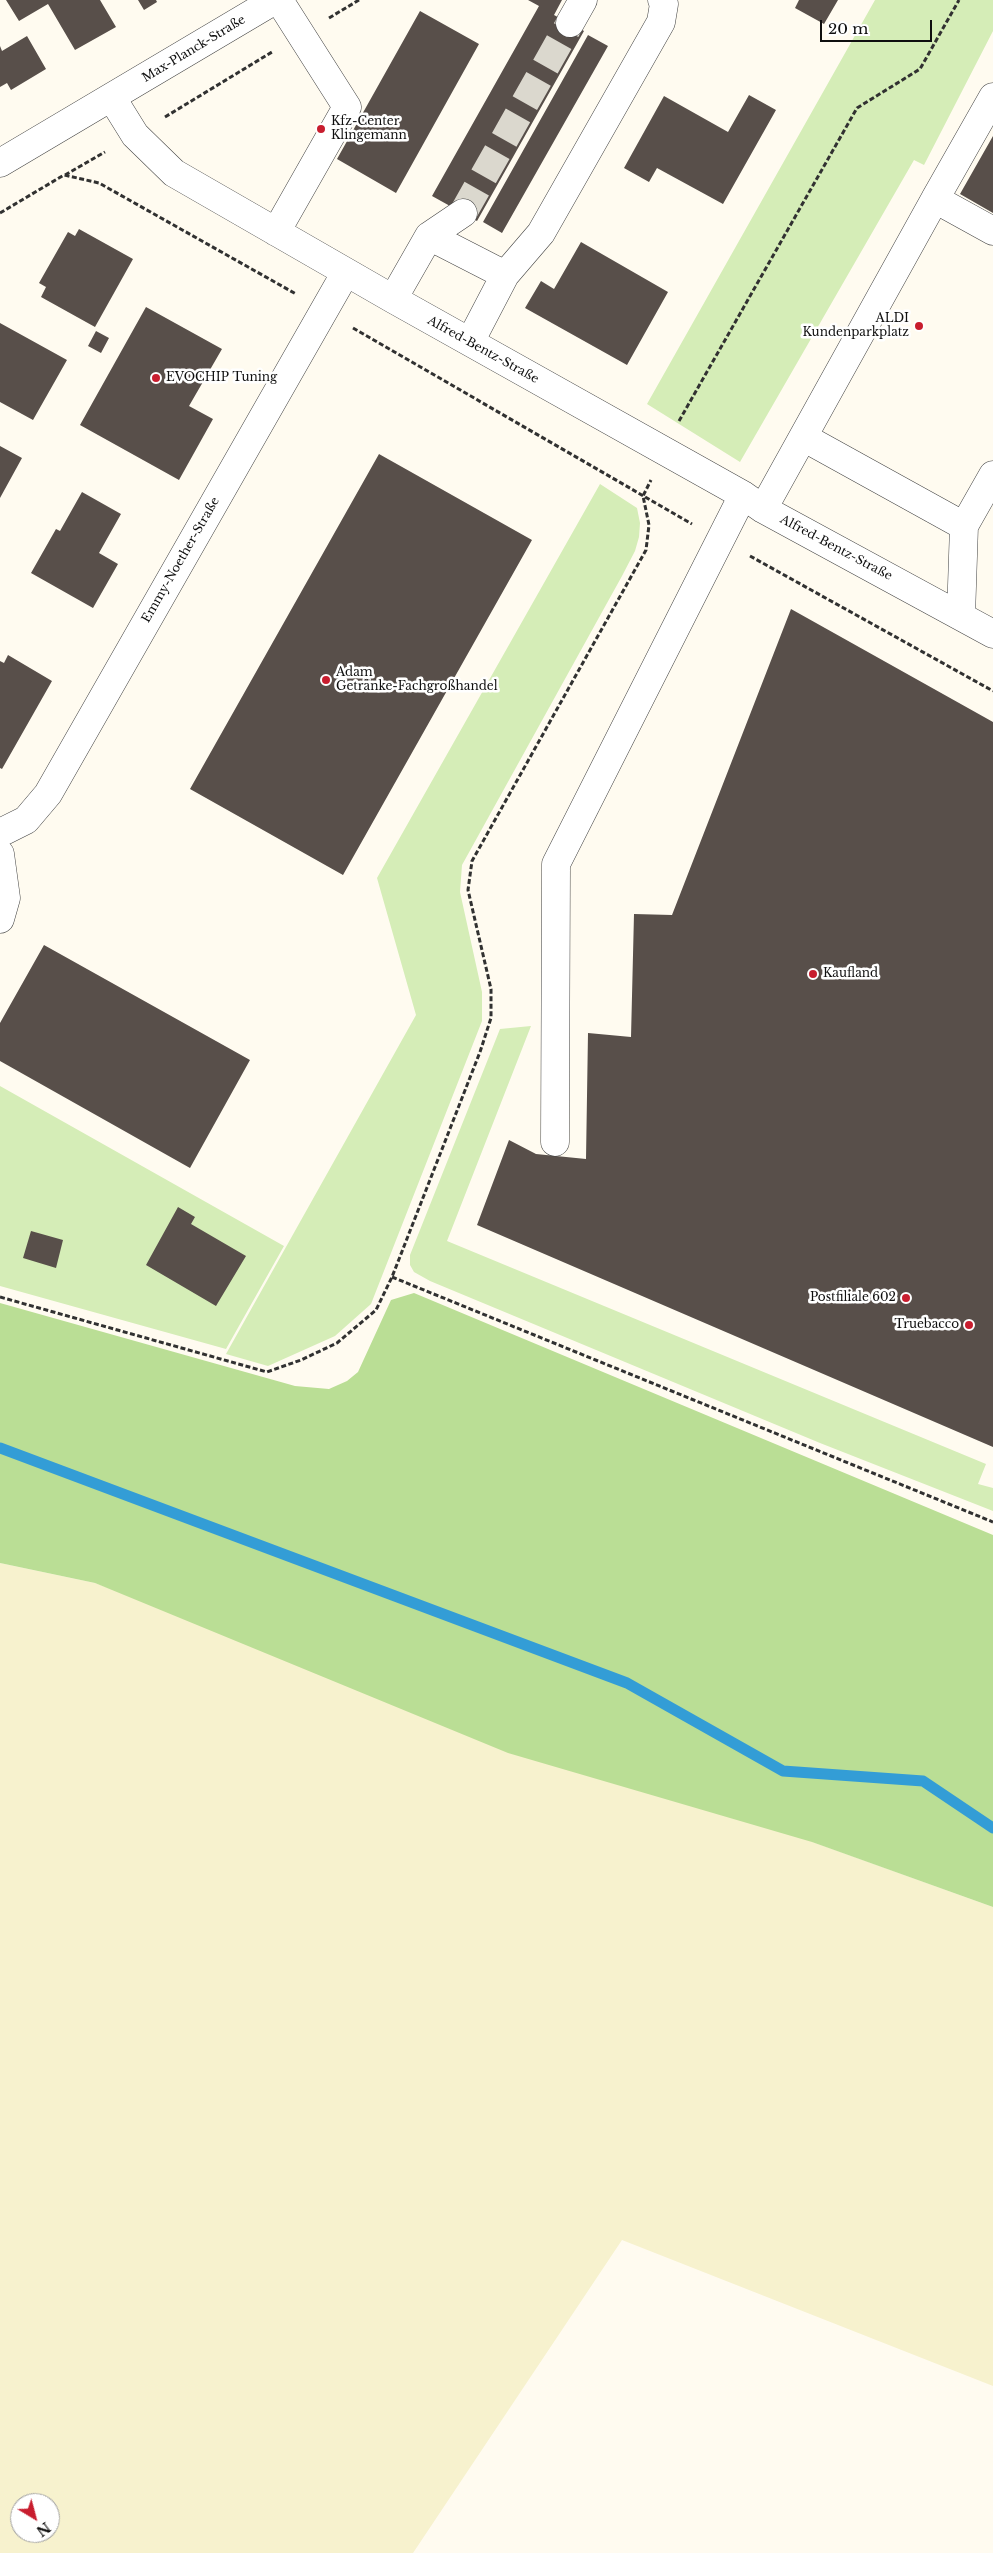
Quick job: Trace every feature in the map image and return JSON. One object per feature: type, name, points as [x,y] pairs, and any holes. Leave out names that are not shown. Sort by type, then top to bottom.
[{"type":"street","name":"Max-Planck-Straße","points":[[112,98],[275,0]]},
{"type":"street","points":[[276,232],[347,107],[280,0]]},
{"type":"street","points":[[570,23],[583,0]]},
{"type":"street","points":[[470,342],[504,275],[541,233],[661,22],[664,4],[662,0]]},
{"type":"street","points":[[555,1142],[556,864],[720,540],[753,502],[803,436],[993,97]]},
{"type":"street","name":"Alfred-Bentz-Straße","points":[[112,98],[135,135],[174,172],[393,299],[666,451],[753,502],[993,634]]},
{"type":"street","points":[[0,163],[112,98]]},
{"type":"street","points":[[935,199],[993,231]]},
{"type":"street","points":[[393,299],[430,236],[463,213]]},
{"type":"street","points":[[430,236],[504,275]]},
{"type":"street","name":"Emmy-Noether-Straße","points":[[0,833],[26,820],[48,794],[346,272]]},
{"type":"street","points":[[803,436],[964,526]]},
{"type":"street","points":[[961,616],[964,526],[993,475]]},
{"type":"street","points":[[0,854],[6,898],[0,919]]},
{"type":"path","points":[[0,213],[135,135],[359,0]]},
{"type":"path","points":[[0,1297],[267,1372],[301,1360],[337,1342],[376,1310],[392,1277],[480,1052],[491,1018],[491,989],[468,890],[472,861],[646,550],[649,525],[643,496],[666,451],[685,407],[856,108],[920,69],[959,0]]},
{"type":"path","points":[[64,175],[99,183],[213,245],[643,496],[993,691]]},
{"type":"path","points":[[392,1277],[993,1522]]},
{"type":"shaded area","points":[[0,1563],[95,1583],[993,1907],[993,2386],[622,2240],[413,2553],[0,2553]]},
{"type":"green space","points":[[875,0],[993,0],[993,31],[924,165],[914,160],[740,462],[647,404]]},
{"type":"green space","points":[[600,484],[637,508],[640,523],[639,537],[635,551],[622,576],[462,865],[460,892],[482,992],[482,1021],[371,1304],[335,1336],[268,1366],[226,1354],[416,1015],[377,878]]},
{"type":"green space","points":[[531,1026],[447,1241],[986,1464],[978,1484],[993,1488],[993,1511],[820,1443],[430,1281],[414,1272],[410,1265],[410,1255],[500,1029]]},
{"type":"green space","points":[[0,1086],[284,1246],[226,1349],[0,1286]]},
{"type":"green space","points":[[414,1293],[993,1535],[993,1907],[812,1842],[508,1753],[95,1583],[0,1563],[0,1303],[295,1386],[329,1389],[347,1381],[358,1372],[391,1300]]},
{"type":"building","points":[[6,0],[100,0],[116,27],[75,50],[48,4],[19,21]]},
{"type":"building","points":[[138,0],[156,0],[157,2],[144,10]]},
{"type":"building","points":[[528,0],[562,0],[554,15],[584,31],[477,221],[432,196],[539,6]]},
{"type":"building","points":[[799,0],[838,0],[824,24],[795,8]]},
{"type":"building","points":[[420,11],[479,44],[396,193],[337,159]]},
{"type":"building","points":[[588,35],[608,46],[502,233],[483,222]]},
{"type":"building","points":[[27,36],[46,69],[11,90],[7,83],[0,87],[0,46],[2,51]]},
{"type":"building","points":[[749,95],[776,110],[723,204],[657,168],[649,182],[624,168],[664,96],[728,132]]},
{"type":"building","points":[[993,136],[993,213],[960,194]]},
{"type":"building","points":[[79,229],[133,259],[95,327],[41,297],[46,287],[39,283],[68,232],[75,236]]},
{"type":"building","points":[[581,242],[668,292],[627,365],[525,308],[541,281],[554,289]]},
{"type":"building","name":"EVOCHIP Tuning","points":[[146,307],[222,349],[189,406],[213,419],[179,480],[80,425]]},
{"type":"building","points":[[0,323],[67,360],[33,420],[0,402]]},
{"type":"building","points":[[96,331],[109,338],[101,353],[88,346]]},
{"type":"building","points":[[0,446],[22,458],[0,498]]},
{"type":"building","points":[[379,454],[532,540],[343,875],[190,789]]},
{"type":"building","points":[[82,492],[121,514],[99,553],[118,564],[93,608],[31,573],[56,529],[60,531]]},
{"type":"building","name":"Kaufland","points":[[791,609],[993,722],[993,1447],[477,1225],[509,1140],[536,1154],[586,1159],[588,1033],[631,1037],[634,914],[672,915]]},
{"type":"building","points":[[8,655],[52,681],[2,769],[0,768],[0,661],[4,663]]},
{"type":"building","points":[[44,945],[250,1060],[190,1168],[0,1061],[0,1023]]},
{"type":"building","points":[[178,1207],[195,1217],[191,1224],[246,1256],[216,1306],[146,1265]]},
{"type":"building","points":[[31,1231],[63,1240],[56,1268],[23,1258]]},
{"type":"waterway","points":[[0,1448],[627,1683],[783,1771],[923,1781],[993,1828]]},
{"type":"tunnel","points":[[463,213],[570,23]]},
{"type":"place","name":"Kfz-Center Klingemann","points":[[321,129]]},
{"type":"place","name":"ALDI Kundenparkplatz","points":[[919,326]]},
{"type":"place","name":"EVOCHIP Tuning","points":[[156,378]]},
{"type":"place","name":"Adam Getränke-Fachgroßhandel","points":[[326,680]]},
{"type":"place","name":"Kaufland","points":[[813,974]]},
{"type":"place","name":"Postfiliale 602","points":[[906,1298]]},
{"type":"place","name":"Truebacco","points":[[969,1325]]}]
